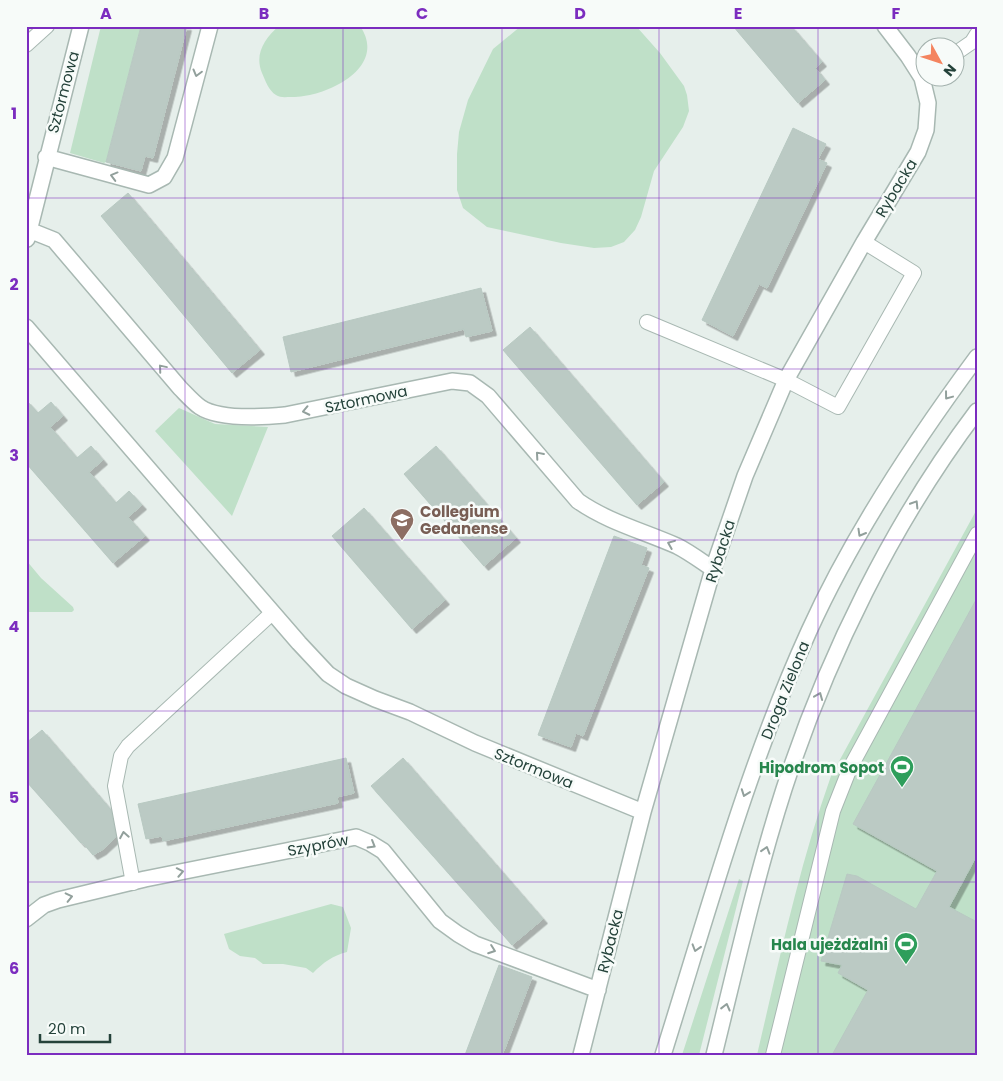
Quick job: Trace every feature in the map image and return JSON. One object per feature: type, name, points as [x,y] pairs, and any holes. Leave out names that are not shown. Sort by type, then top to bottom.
[{"type":"street","name":"Sztormowa","points":[[81,26],[46,157],[28,235],[54,240],[180,388],[202,408],[229,416],[259,417],[286,415],[452,381],[470,384],[488,396],[578,501],[625,526],[678,547],[713,569]]},
{"type":"street","points":[[46,157],[149,185],[164,177],[175,158],[210,26]]},
{"type":"street","name":"Rybacka","points":[[885,26],[916,66]]},
{"type":"street","name":"Rybacka","points":[[581,1055],[643,812],[713,569],[745,476],[786,380],[864,242],[918,152],[926,130],[928,103],[926,88]]},
{"type":"street","name":"Sztormowa","points":[[26,326],[272,613],[328,674],[346,686],[410,712],[475,743],[643,812]]},
{"type":"street","name":"Droga Zielona","points":[[663,1055],[742,802],[777,706],[809,630],[832,584],[884,492],[941,405],[977,357]]},
{"type":"street","points":[[714,1055],[765,853],[784,788],[827,676],[877,570],[901,526],[956,439],[977,411]]},
{"type":"street","name":"Szyprów","points":[[26,919],[44,905],[58,900],[356,837],[383,851],[440,921],[458,934],[475,944],[598,990]]},
{"type":"lane","points":[[26,45],[47,26]]},
{"type":"lane","points":[[966,46],[972,42],[977,34]]},
{"type":"lane","points":[[647,322],[786,380],[838,407],[914,273],[864,242]]},
{"type":"lane","points":[[772,1055],[834,811],[850,768],[977,534]]},
{"type":"lane","points":[[133,883],[115,786],[121,756],[128,746],[272,613]]},
{"type":"green space","points":[[101,26],[141,26],[106,162],[104,163],[70,153]]},
{"type":"green space","points":[[279,26],[360,26],[367,41],[366,55],[360,67],[349,78],[335,86],[305,96],[279,97],[267,85],[259,59],[265,41]]},
{"type":"green space","points":[[521,26],[636,26],[660,53],[684,86],[689,111],[683,127],[654,171],[641,217],[635,230],[624,242],[611,247],[594,248],[561,243],[487,227],[463,208],[457,190],[457,154],[459,132],[468,100],[493,49]]},
{"type":"green space","points":[[179,408],[215,424],[268,427],[232,516],[155,431]]},
{"type":"green space","name":"Hipodrom Sopot","points":[[977,509],[977,1055],[757,1055],[799,879],[831,776]]},
{"type":"green space","points":[[26,560],[41,578],[73,607],[74,610],[72,612],[26,612]]},
{"type":"green space","points":[[739,879],[743,881],[699,1055],[682,1055]]},
{"type":"green space","points":[[331,904],[343,907],[351,928],[347,952],[328,960],[313,973],[306,968],[283,964],[263,964],[255,958],[240,956],[229,949],[224,934]]},
{"type":"building","points":[[141,26],[187,26],[153,158],[145,156],[141,171],[106,162]]},
{"type":"building","points":[[733,26],[791,26],[822,62],[815,68],[825,80],[798,103]]},
{"type":"building","points":[[793,128],[826,144],[818,159],[827,163],[767,288],[759,284],[733,336],[702,320]]},
{"type":"building","points":[[128,193],[260,350],[232,373],[101,216]]},
{"type":"building","points":[[481,288],[492,331],[466,337],[464,329],[291,372],[283,337]]},
{"type":"building","points":[[530,327],[664,482],[637,505],[503,350]]},
{"type":"building","points":[[26,400],[38,413],[51,402],[63,416],[50,427],[77,458],[91,446],[103,460],[89,472],[116,503],[129,491],[142,505],[128,517],[145,536],[113,563],[26,463]]},
{"type":"building","points":[[436,446],[516,538],[484,566],[404,474]]},
{"type":"building","points":[[364,508],[445,600],[412,629],[332,536]]},
{"type":"building","points":[[614,536],[647,548],[641,565],[649,568],[583,736],[576,733],[571,747],[538,735]]},
{"type":"building","points":[[977,598],[977,855],[949,907],[977,922],[977,1055],[832,1055],[868,990],[838,973],[842,965],[821,961],[847,874],[857,876],[916,909],[937,871],[853,824]]},
{"type":"building","points":[[42,730],[111,810],[116,837],[102,850],[93,855],[26,781],[26,743]]},
{"type":"building","points":[[346,758],[354,793],[337,797],[338,803],[163,841],[162,836],[146,839],[138,804]]},
{"type":"building","points":[[403,758],[543,919],[512,945],[371,786]]},
{"type":"building","points":[[499,965],[532,977],[502,1055],[465,1055]]},
{"type":"place","name":"Collegium Gedanense","points":[[402,541]]},
{"type":"place","name":"Hipodrom Sopot","points":[[902,788]]},
{"type":"place","name":"Hala ujeżdżalni","points":[[906,965]]}]
